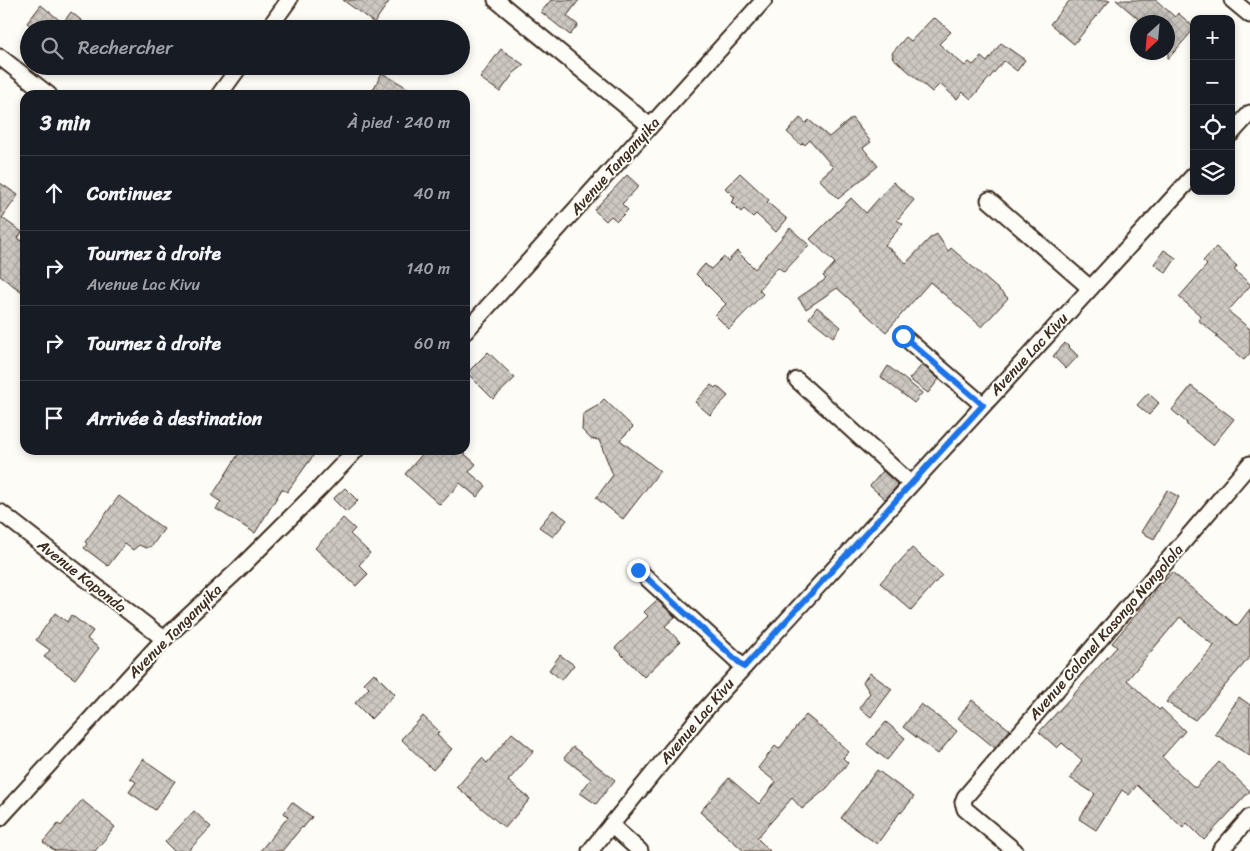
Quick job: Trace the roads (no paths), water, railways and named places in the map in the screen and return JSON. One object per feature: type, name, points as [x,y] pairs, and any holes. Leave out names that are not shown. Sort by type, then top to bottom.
[{"type":"street","points":[[275,20],[289,0]]},
{"type":"street","points":[[496,0],[650,126]]},
{"type":"street","name":"Avenue Tanganyika","points":[[470,327],[764,0]]},
{"type":"street","points":[[1232,0],[1250,15]]},
{"type":"street","points":[[0,57],[20,73]]},
{"type":"street","points":[[23,75],[43,90]]},
{"type":"street","points":[[223,90],[234,75]]},
{"type":"street","points":[[1235,130],[1250,113]]},
{"type":"street","name":"Avenue Lac Kivu","points":[[590,851],[703,712],[1190,179]]},
{"type":"street","points":[[989,200],[1090,288]]},
{"type":"street","points":[[903,336],[983,405]]},
{"type":"street","points":[[797,380],[911,484]]},
{"type":"street","name":"Avenue Tanganyika","points":[[0,818],[164,639],[237,571],[351,455]]},
{"type":"street","name":"Avenue Colonel Kasongo Nongolola","points":[[1015,851],[965,809],[963,800],[1250,464]]},
{"type":"street","name":"Avenue Kaponda","points":[[0,512],[164,639]]},
{"type":"street","points":[[638,570],[744,667]]},
{"type":"street","points":[[1220,851],[1250,817]]},
{"type":"street","points":[[611,825],[640,851]]}]
